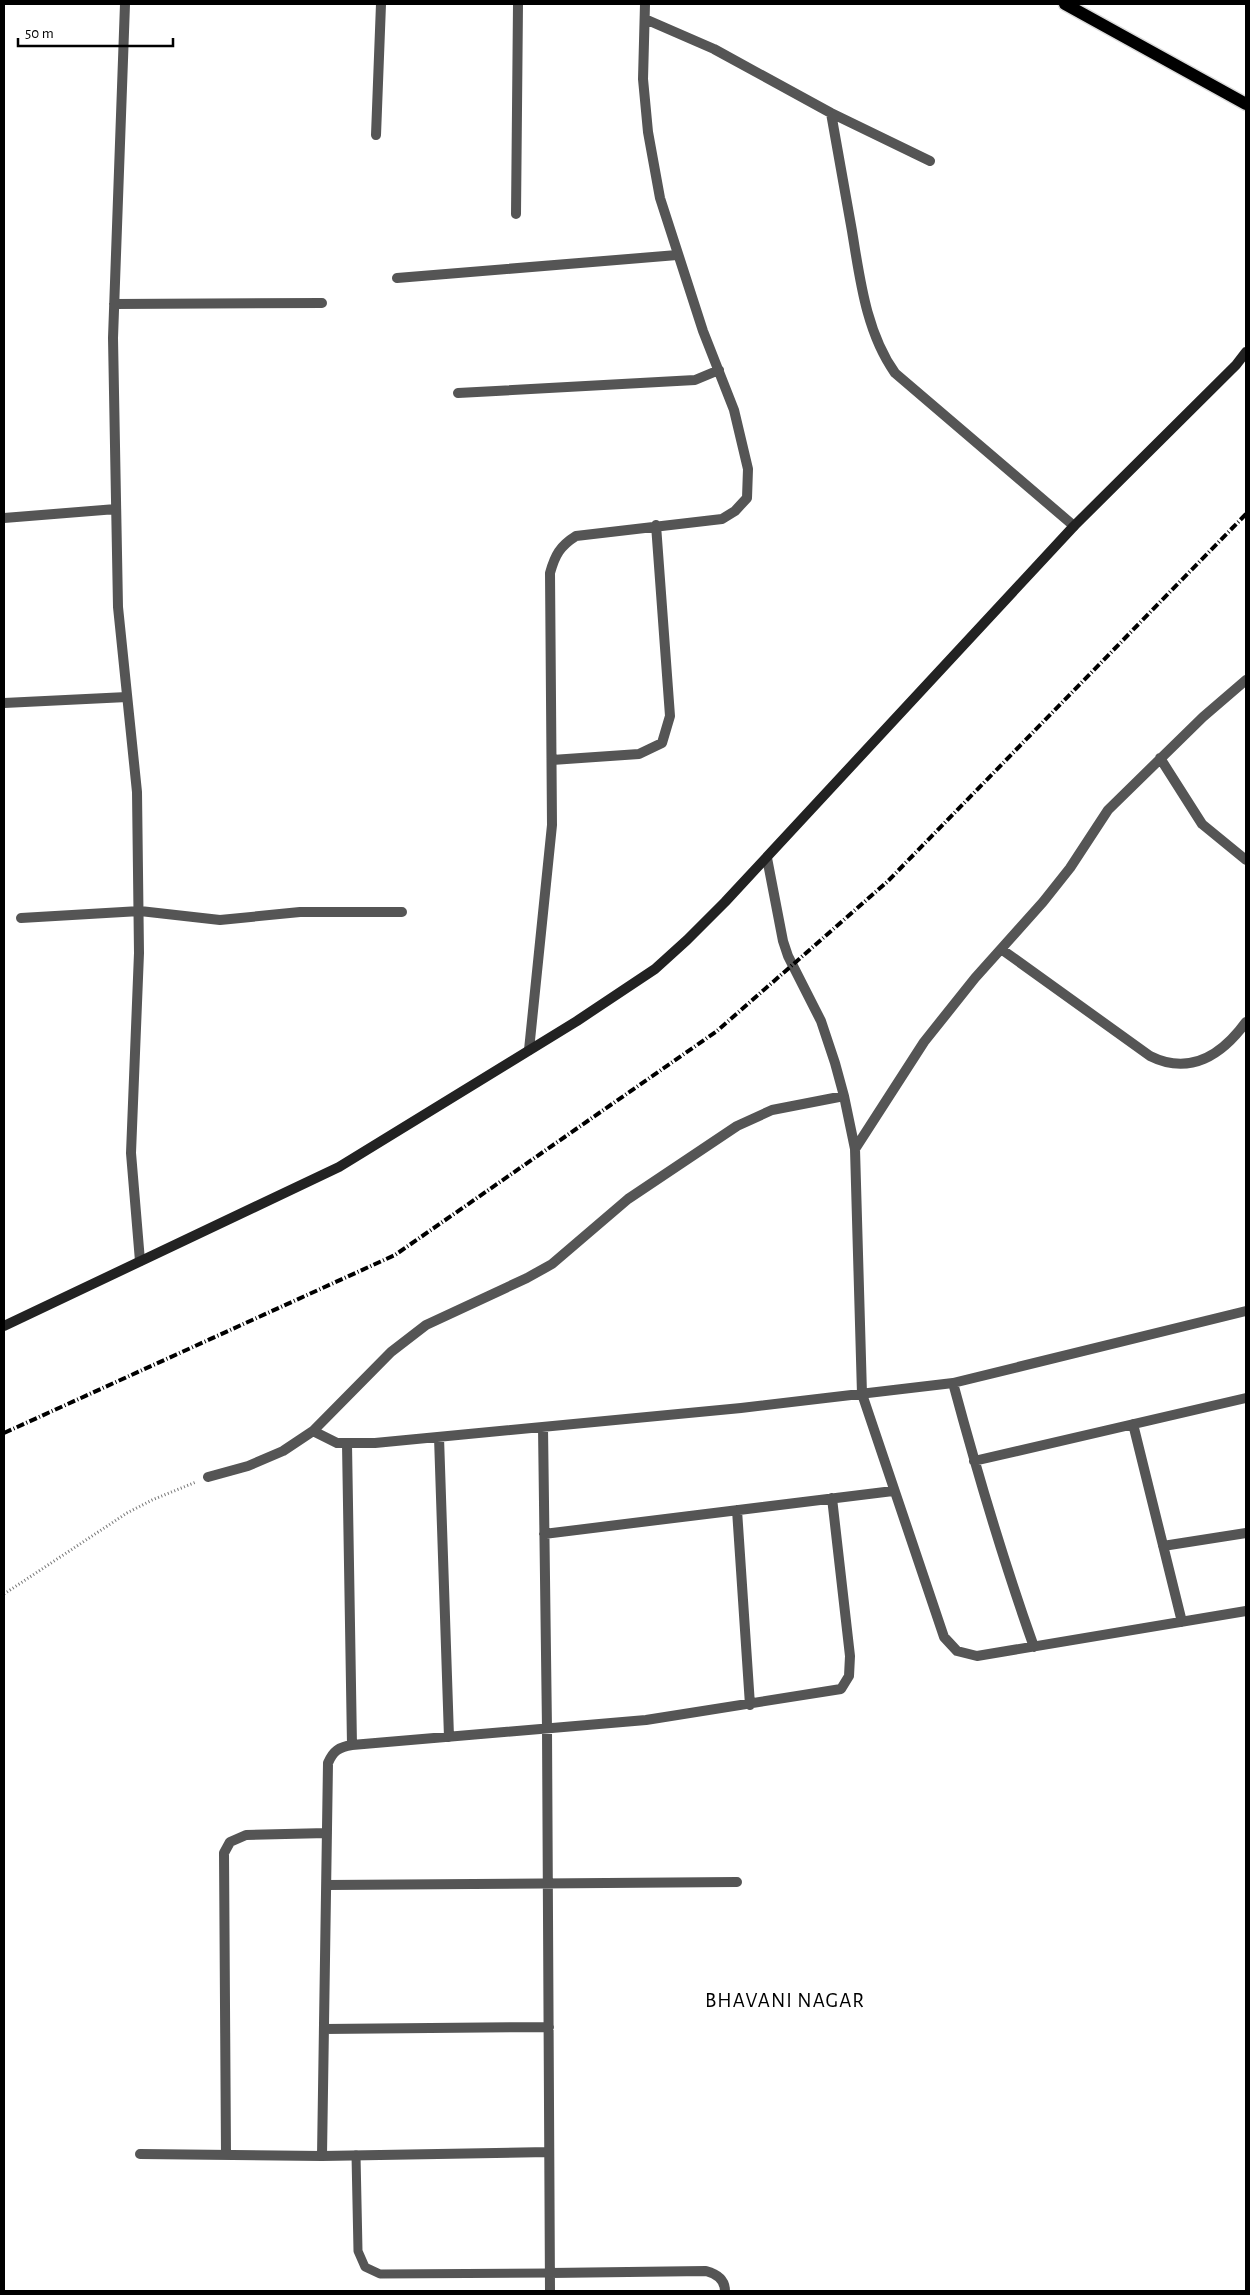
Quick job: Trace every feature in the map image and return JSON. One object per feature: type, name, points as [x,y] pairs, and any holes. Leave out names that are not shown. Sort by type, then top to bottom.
[{"type":"main road","points":[[1072,6],[1246,104]]},
{"type":"street","points":[[125,4],[114,304],[116,509],[118,607],[137,792],[140,911],[131,1153],[140,1262]]},
{"type":"street","points":[[376,135],[381,4]]},
{"type":"street","points":[[516,214],[518,4]]},
{"type":"street","points":[[529,1050],[552,825],[550,573],[554,556],[563,544],[576,536],[656,525],[722,519],[735,511],[747,498],[748,469],[734,410],[677,255],[660,198],[648,132],[643,79],[645,4]]},
{"type":"street","points":[[645,19],[714,49],[832,113],[930,161]]},
{"type":"street","points":[[832,113],[861,283],[868,315],[883,357],[895,373],[1074,526]]},
{"type":"street","points":[[397,278],[677,255]]},
{"type":"street","points":[[114,304],[322,303]]},
{"type":"street","points":[[4,1326],[339,1167],[577,1021],[655,969],[687,940],[767,858],[1074,526],[1236,365],[1246,352]]},
{"type":"street","points":[[458,393],[695,380],[719,370]]},
{"type":"street","points":[[4,518],[116,509]]},
{"type":"street","points":[[552,760],[639,754],[662,743],[670,716],[656,525]]},
{"type":"street","points":[[854,1149],[924,1042],[975,978],[1065,875],[1108,810],[1160,758],[1246,680]]},
{"type":"street","points":[[4,703],[127,696]]},
{"type":"street","points":[[1160,758],[1202,824],[1246,860]]},
{"type":"street","points":[[767,858],[788,956],[820,1022],[844,1096],[854,1149],[862,1394],[893,1491],[944,1637],[957,1651],[977,1656],[1246,1611]]},
{"type":"street","points":[[21,918],[140,911],[220,920],[300,912],[402,912]]},
{"type":"street","points":[[1001,949],[1150,1056],[1164,1063],[1186,1063],[1211,1058],[1234,1039],[1246,1022]]},
{"type":"street","points":[[208,1477],[248,1466],[284,1451],[313,1431],[391,1352],[426,1325],[527,1278],[552,1264],[628,1199],[737,1126],[772,1110],[844,1096]]},
{"type":"street","points":[[313,1431],[328,1440],[347,1444],[543,1427],[953,1383],[1246,1311]]},
{"type":"street","points":[[953,1383],[1001,1553],[1034,1647]]},
{"type":"street","points":[[974,1461],[1246,1398]]},
{"type":"street","points":[[1133,1424],[1182,1622]]},
{"type":"street","points":[[543,1427],[547,1729],[550,2291]]},
{"type":"street","points":[[439,1437],[448,1737]]},
{"type":"street","points":[[347,1444],[352,1745]]},
{"type":"street","points":[[544,1534],[893,1491]]},
{"type":"street","points":[[322,2156],[328,1763],[332,1754],[338,1749],[352,1745],[646,1720],[832,1692],[841,1689],[849,1676],[850,1656],[832,1498]]},
{"type":"street","points":[[737,1510],[750,1705]]},
{"type":"street","points":[[1163,1546],[1246,1533]]},
{"type":"street","points":[[226,2155],[224,1854],[230,1842],[246,1835],[327,1833]]},
{"type":"street","points":[[327,1885],[737,1882]]},
{"type":"street","points":[[324,2029],[548,2027]]},
{"type":"street","points":[[140,2154],[356,2156],[549,2152]]},
{"type":"street","points":[[550,2273],[706,2271],[720,2277],[725,2286],[725,2291]]},
{"type":"lane","points":[[356,2156],[358,2251],[365,2267],[380,2274],[550,2273]]},
{"type":"path","points":[[4,1594],[127,1513],[152,1500],[208,1477]]},
{"type":"railway","points":[[4,1433],[395,1255],[717,1031],[887,882],[1246,514]]},
{"type":"district","name":"BHAVANI NAGAR","points":[[785,2000]]}]
